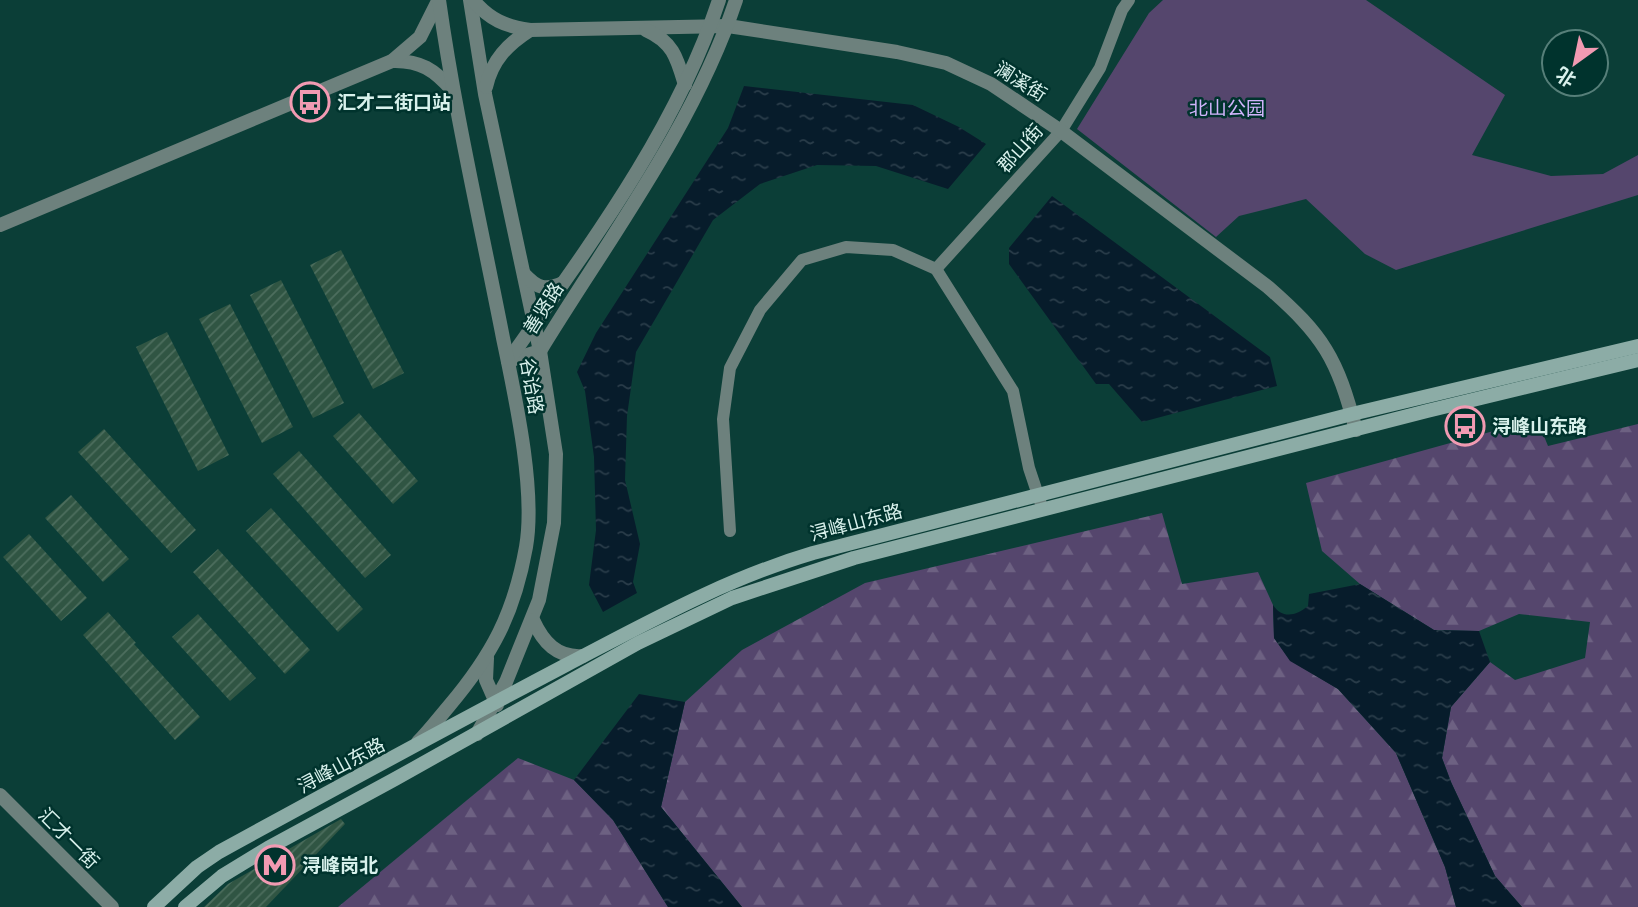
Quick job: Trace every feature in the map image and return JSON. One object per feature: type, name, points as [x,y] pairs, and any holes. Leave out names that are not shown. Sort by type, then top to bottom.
[{"type":"main road","name":"浔峰山东路","points":[[186,907],[222,876],[242,863],[659,632],[732,598],[854,558],[1352,414],[1638,346]]},
{"type":"main road","name":"浔峰山东路","points":[[154,907],[197,867],[219,852],[494,702],[690,600],[763,569],[838,546],[1040,503],[1356,430],[1638,360]]},
{"type":"street","points":[[0,225],[392,61],[420,37],[439,0]]},
{"type":"street","name":"谷诒路","points":[[410,750],[465,687],[501,632],[520,574],[527,525],[525,471],[508,361],[439,0]]},
{"type":"street","name":"谷诒路","points":[[471,0],[485,94],[540,351],[556,454],[554,523],[550,554],[533,620],[477,734]]},
{"type":"street","name":"澜溪街","points":[[471,0],[494,20],[507,26],[530,30],[728,26],[897,52],[946,63],[991,84],[1062,131],[1268,287],[1292,309],[1324,344],[1336,366],[1356,430]]},
{"type":"street","name":"善贤路","points":[[508,361],[638,170],[685,85],[711,26],[719,0]]},
{"type":"street","name":"善贤路","points":[[508,361],[540,351],[672,139],[708,73],[736,0]]},
{"type":"street","name":"郡山街","points":[[936,269],[1062,131],[1100,68],[1122,10],[1129,0]]},
{"type":"street","points":[[642,28],[667,42],[677,59],[685,85]]},
{"type":"street","points":[[485,94],[489,72],[495,61],[514,40],[530,30]]},
{"type":"street","points":[[392,61],[408,61],[427,66],[455,93]]},
{"type":"street","points":[[730,531],[723,419],[730,368],[760,310],[802,260],[846,247],[893,250],[936,269],[1013,391],[1029,468],[1040,503]]},
{"type":"street","points":[[524,275],[533,285],[544,289],[563,283]]},
{"type":"street","points":[[533,620],[551,647],[562,655],[583,656]]},
{"type":"street","points":[[501,632],[524,641]]},
{"type":"street","points":[[487,657],[486,680],[494,702],[508,715]]},
{"type":"street","name":"汇才一街","points":[[0,795],[112,907]]},
{"type":"green space","name":"北山公园","points":[[1163,0],[1366,0],[1505,95],[1472,155],[1551,176],[1603,174],[1638,155],[1638,195],[1396,270],[1365,254],[1306,199],[1239,216],[1216,237],[1077,129],[1149,13]]},
{"type":"green space","points":[[1537,419],[1548,446],[1638,424],[1638,907],[1522,907],[1495,876],[1442,758],[1451,707],[1490,662],[1515,680],[1585,658],[1590,622],[1519,614],[1479,631],[1434,630],[1360,584],[1322,551],[1306,483]]},
{"type":"green space","points":[[1162,513],[1182,584],[1258,572],[1273,605],[1274,638],[1290,660],[1338,689],[1396,753],[1445,867],[1456,907],[742,907],[661,807],[685,702],[742,650],[865,583]]},
{"type":"green space","points":[[518,758],[574,780],[613,820],[668,907],[338,907]]},
{"type":"water","points":[[744,86],[913,105],[959,127],[986,144],[948,189],[876,166],[817,165],[760,184],[713,220],[636,352],[627,416],[625,480],[640,544],[633,582],[637,593],[603,612],[589,585],[596,530],[594,457],[585,391],[577,372],[596,333],[728,128]]},
{"type":"water","points":[[1052,196],[1270,357],[1277,386],[1142,422],[1109,384],[1096,384],[1009,264],[1009,248]]},
{"type":"water","points":[[1360,584],[1434,630],[1479,631],[1490,662],[1451,707],[1442,758],[1495,876],[1522,907],[1456,907],[1445,867],[1396,753],[1338,689],[1290,661],[1274,638],[1273,605],[1285,614],[1294,614],[1308,606],[1309,594]]},
{"type":"water","points":[[639,694],[685,702],[661,807],[742,907],[668,907],[613,820],[574,780]]},
{"type":"building","points":[[341,250],[404,373],[373,389],[310,265]]},
{"type":"building","points":[[281,280],[344,403],[313,418],[250,295]]},
{"type":"building","points":[[230,304],[293,427],[262,443],[199,319]]},
{"type":"building","points":[[167,332],[229,455],[198,471],[136,347]]},
{"type":"building","points":[[359,413],[418,481],[393,504],[333,436]]},
{"type":"building","points":[[104,429],[196,530],[171,553],[78,452]]},
{"type":"building","points":[[299,451],[391,555],[365,578],[273,474]]},
{"type":"building","points":[[71,495],[129,559],[103,582],[45,518]]},
{"type":"building","points":[[271,508],[363,609],[338,632],[246,531]]},
{"type":"building","points":[[29,534],[87,598],[61,621],[3,557]]},
{"type":"building","points":[[218,549],[310,650],[285,674],[193,572]]},
{"type":"building","points":[[108,612],[200,717],[175,740],[83,635]]},
{"type":"building","points":[[198,614],[256,678],[230,701],[172,637]]},
{"type":"building","points":[[341,819],[345,824],[266,907],[204,907],[228,884]]},
{"type":"place","name":"汇才二街口站","points":[[310,102]]},
{"type":"place","name":"浔峰山东路","points":[[1465,426]]},
{"type":"place","name":"浔峰岗北","points":[[275,865]]}]
